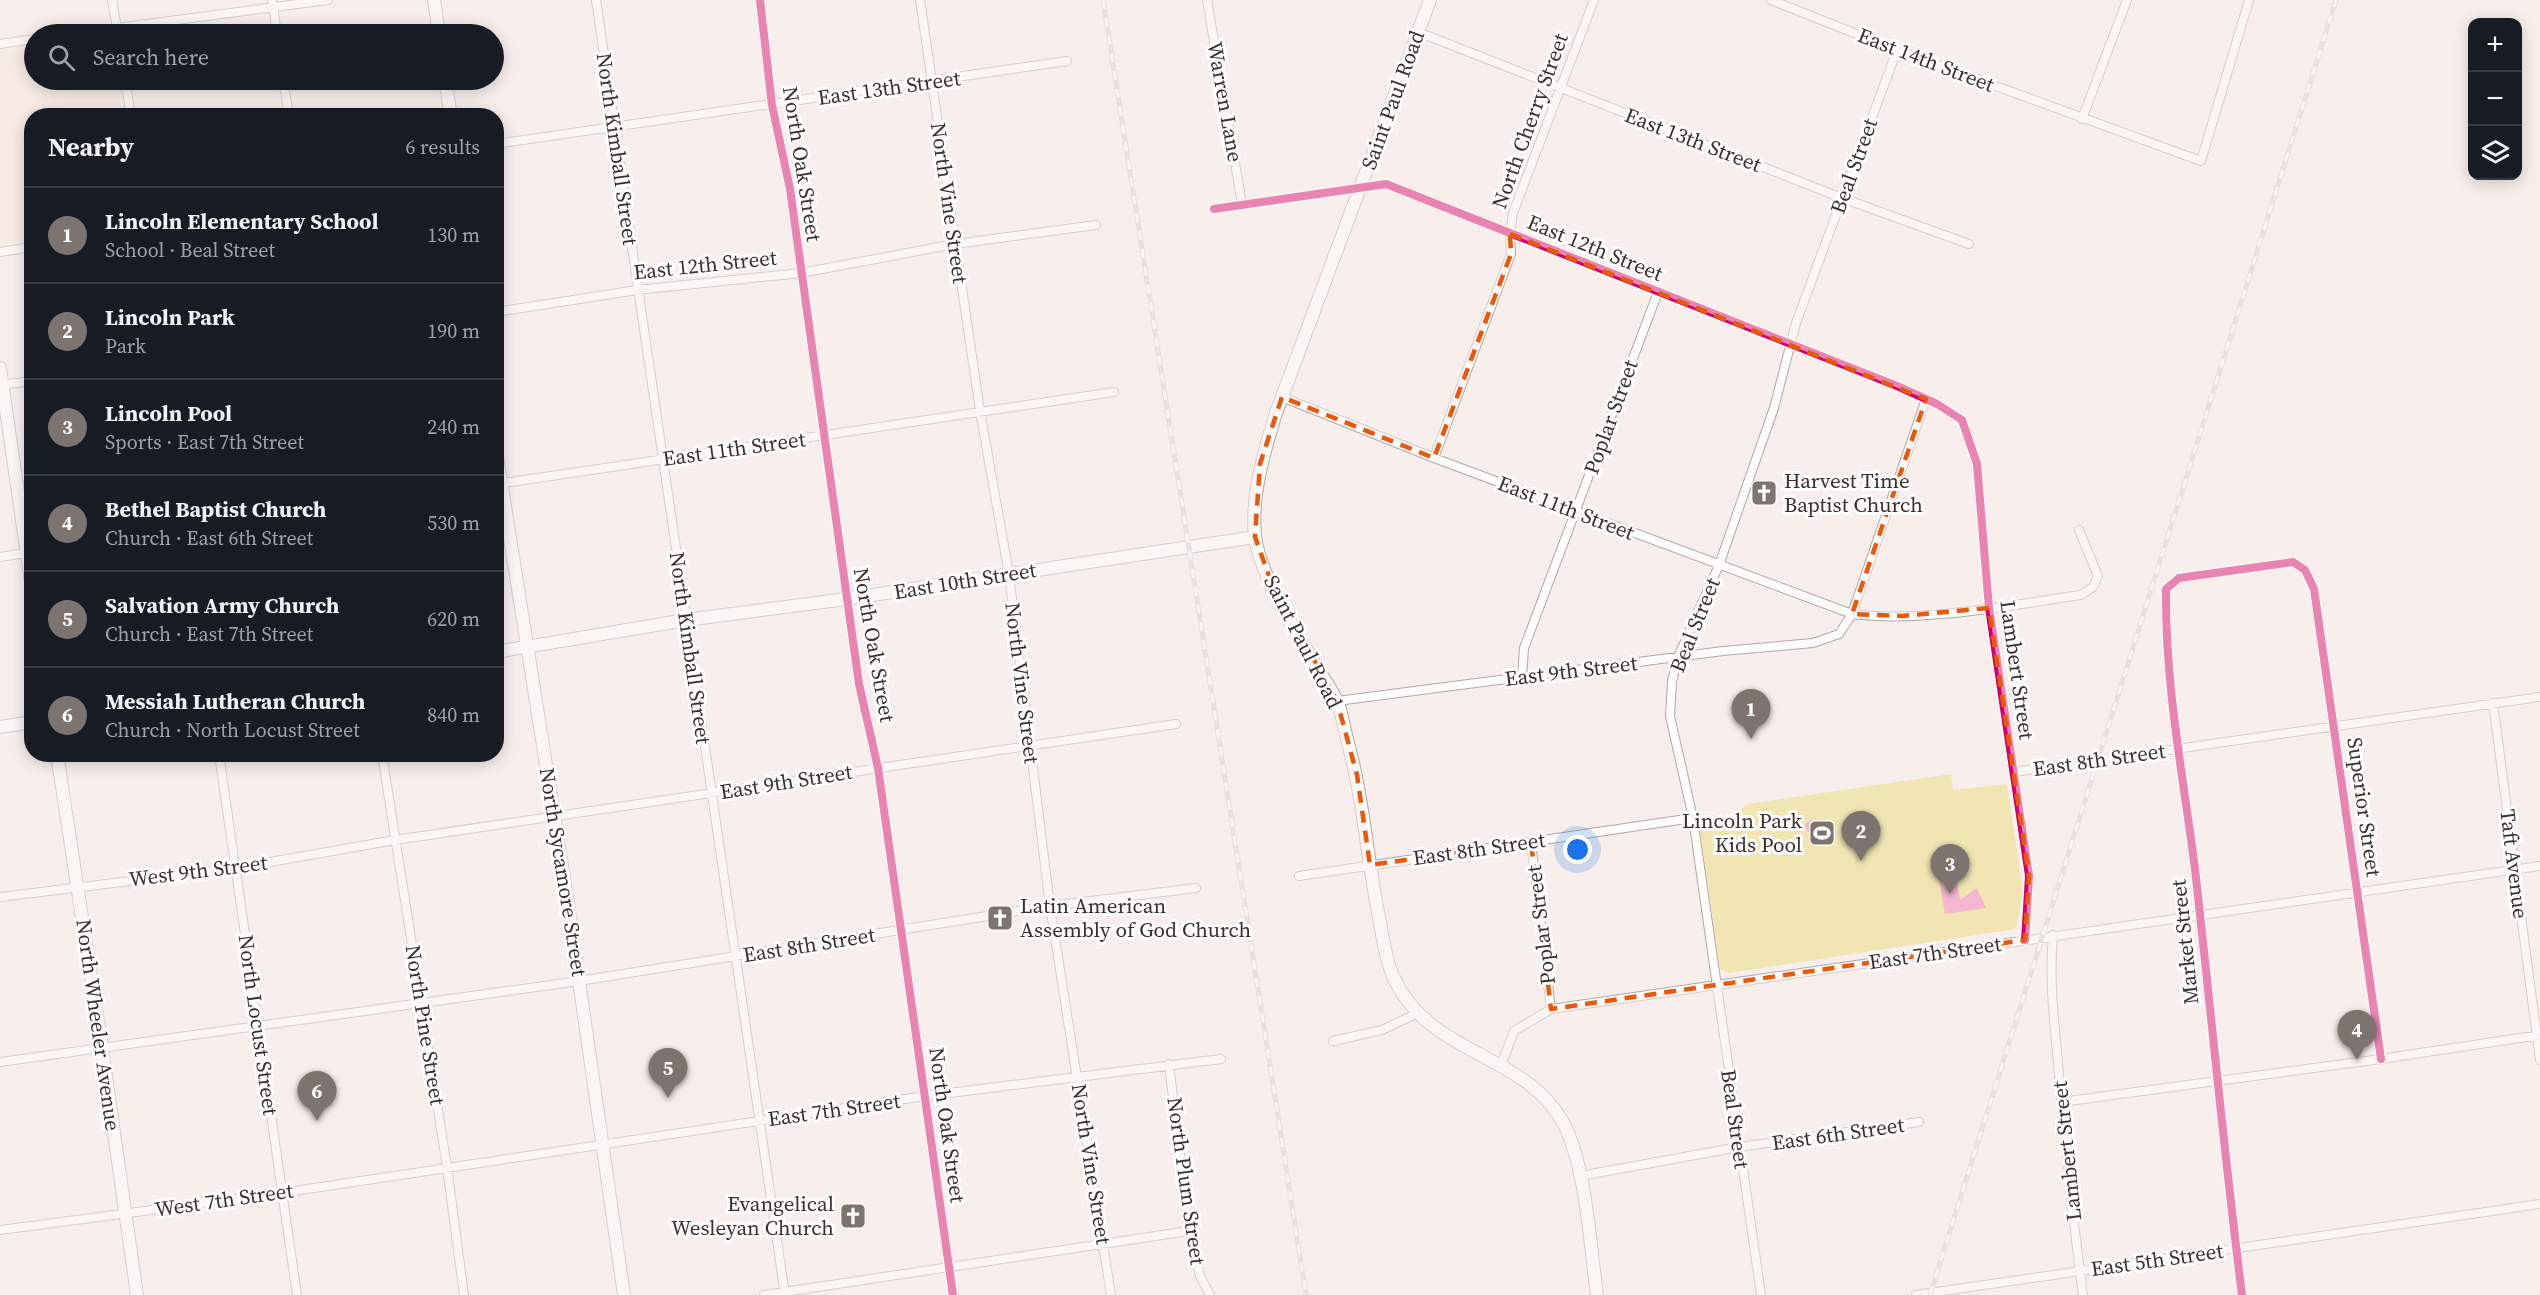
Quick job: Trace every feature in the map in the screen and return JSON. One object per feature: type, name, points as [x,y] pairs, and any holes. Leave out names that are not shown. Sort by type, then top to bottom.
[{"type":"main road","points":[[434,0],[438,24]]},
{"type":"main road","name":"Saint Paul Road","points":[[1430,0],[1282,397],[1260,464],[1256,537],[1263,565],[1272,584],[1301,641],[1337,701],[1357,775],[1385,949],[1393,976],[1418,1013],[1434,1029],[1475,1054],[1501,1066],[1534,1088],[1561,1119],[1578,1162],[1597,1295]]},
{"type":"main road","points":[[447,90],[450,108]]},
{"type":"main road","points":[[0,368],[24,523]]},
{"type":"main road","name":"North Sycamore Street","points":[[504,513],[555,817],[624,1295]]},
{"type":"main road","name":"East 10th Street","points":[[504,651],[686,620],[846,599],[1256,537]]},
{"type":"main road","points":[[0,727],[24,723]]},
{"type":"main road","name":"North Wheeler Avenue","points":[[58,762],[137,1295]]},
{"type":"street","points":[[112,0],[116,24]]},
{"type":"street","points":[[157,24],[272,4],[328,0]]},
{"type":"street","name":"North Kimball Street","points":[[596,0],[784,1293]]},
{"type":"street","name":"North Oak Street","points":[[760,0],[772,105],[790,189],[846,599],[859,684],[878,768],[953,1295]]},
{"type":"street","name":"North Vine Street","points":[[920,0],[980,411],[1009,574],[1050,906],[1111,1295]]},
{"type":"street","name":"Warren Lane","points":[[1207,0],[1242,204]]},
{"type":"street","name":"North Cherry Street","points":[[1434,458],[1511,254],[1510,234],[1513,213],[1594,0]]},
{"type":"street","name":"East 14th Street","points":[[1770,0],[1897,50],[2201,161],[2249,0]]},
{"type":"street","points":[[2082,119],[2127,0]]},
{"type":"street","points":[[272,4],[275,24]]},
{"type":"street","name":"East 13th Street","points":[[1418,32],[1842,198],[1969,244]]},
{"type":"street","points":[[0,44],[24,40]]},
{"type":"street","name":"Beal Street","points":[[1761,1295],[1693,818],[1670,717],[1672,681],[1678,657],[1719,565],[1774,408],[1796,322],[1897,50]]},
{"type":"street","name":"East 13th Street","points":[[504,143],[932,83],[1067,61]]},
{"type":"street","points":[[127,90],[130,108]]},
{"type":"street","points":[[285,90],[288,108]]},
{"type":"street","name":"East 12th Street","points":[[1214,209],[1386,184],[1926,399],[1951,413]]},
{"type":"street","name":"East 12th Street","points":[[504,311],[637,290],[801,273],[955,244],[1096,225]]},
{"type":"street","points":[[0,252],[24,248]]},
{"type":"street","name":"Poplar Street","points":[[1522,678],[1524,648],[1658,292]]},
{"type":"street","points":[[1,385],[24,382]]},
{"type":"street","name":"East 11th Street","points":[[504,483],[1114,392]]},
{"type":"street","name":"East 11th Street","points":[[1282,397],[1434,458],[1852,614]]},
{"type":"street","points":[[1926,399],[1852,614],[1876,617],[1902,616],[1989,608],[2081,595],[2093,587],[2098,576],[2079,530]]},
{"type":"street","name":"Lambert Street","points":[[1951,413],[1962,420],[1977,464],[1989,608],[2029,876],[2025,940]]},
{"type":"street","points":[[0,557],[24,554]]},
{"type":"street","name":"Market Street","points":[[2242,1295],[2190,829],[2177,749],[2167,663],[2166,589],[2179,578],[2293,562],[2298,565]]},
{"type":"street","name":"Superior Street","points":[[2298,565],[2305,570],[2314,589],[2381,1059]]},
{"type":"street","name":"East 9th Street","points":[[1337,701],[1678,657],[1813,643],[1839,634],[1852,614]]},
{"type":"street","name":"East 8th Street","points":[[2014,772],[2540,697]]},
{"type":"street","name":"Taft Avenue","points":[[2493,704],[2540,1060]]},
{"type":"street","name":"East 9th Street","points":[[395,840],[1176,724]]},
{"type":"street","name":"North Locust Street","points":[[220,762],[297,1295]]},
{"type":"street","name":"North Pine Street","points":[[383,762],[447,1167],[464,1295]]},
{"type":"street","name":"East 8th Street","points":[[1299,876],[1693,818]]},
{"type":"street","name":"West 9th Street","points":[[0,897],[236,868],[395,840]]},
{"type":"street","name":"Poplar Street","points":[[1531,842],[1551,1009]]},
{"type":"street","name":"East 7th Street","points":[[1501,1066],[1514,1030],[1551,1009],[2540,866]]},
{"type":"street","name":"East 8th Street","points":[[0,1062],[579,981],[1050,906],[1196,888]]},
{"type":"street","name":"Lambert Street","points":[[2053,935],[2050,967],[2061,1102],[2083,1295]]},
{"type":"street","points":[[1333,1041],[1382,1030],[1418,1013]]},
{"type":"street","points":[[2061,1102],[2381,1059],[2538,1035]]},
{"type":"street","name":"East 7th Street","points":[[447,1167],[925,1096],[1221,1059]]},
{"type":"street","name":"North Plum Street","points":[[1169,1064],[1189,1231],[1200,1276],[1210,1295]]},
{"type":"street","name":"East 6th Street","points":[[1580,1176],[1739,1147],[1919,1122]]},
{"type":"street","name":"West 7th Street","points":[[0,1230],[281,1193],[447,1167]]},
{"type":"street","name":"East 5th Street","points":[[1916,1295],[2540,1204]]},
{"type":"street","points":[[764,1295],[1189,1231]]},
{"type":"highlighted area","points":[[1510,234],[1926,399],[1852,614],[1902,616],[1989,608],[2029,876],[2025,940],[1551,1009],[1531,842],[1370,865],[1357,775],[1337,701],[1272,584],[1255,537],[1260,464],[1282,397],[1434,458],[1511,254]]},
{"type":"shaded area","points":[[24,47],[24,90],[124,90],[127,108],[24,108],[24,242],[0,246],[0,51]]},
{"type":"shaded area","points":[[1951,774],[1953,790],[2007,784],[2023,891],[2015,929],[1729,973],[1720,970],[1700,830],[1705,822],[1731,817],[1747,804]]},
{"type":"shaded area","name":"Lincoln Park Kids Pool","points":[[1812,819],[1815,827],[1829,831],[1832,842],[1825,846],[1820,834],[1808,832],[1804,825]]},
{"type":"shaded area","points":[[1956,877],[1960,900],[1977,888],[1986,908],[1945,914],[1939,879]]},
{"type":"railway","points":[[1103,0],[1306,1295]]},
{"type":"railway","points":[[1930,1295],[2336,0]]},
{"type":"cycle path","points":[[760,0],[772,105],[790,189],[859,684],[878,768],[953,1295]]},
{"type":"cycle path","points":[[1214,209],[1386,184],[1897,386],[1937,404],[1962,420],[1977,464],[1989,608],[2029,876],[2025,940]]},
{"type":"cycle path","points":[[2242,1295],[2195,869],[2168,661],[2166,589],[2179,578],[2293,562],[2305,570],[2314,589],[2381,1059]]},
{"type":"place","name":"Harvest Time Baptist Church","points":[[1764,493]]},
{"type":"place","name":"Lincoln Elementary School","points":[[1751,739]]},
{"type":"place","name":"Lincoln Park Kids Pool","points":[[1822,833]]},
{"type":"place","name":"Lincoln Park","points":[[1861,861]]},
{"type":"place","name":"Lincoln Pool","points":[[1950,894]]},
{"type":"place","name":"Latin American Assembly of God Church","points":[[1000,918]]},
{"type":"place","name":"Bethel Baptist Church","points":[[2357,1060]]},
{"type":"place","name":"Salvation Army Church","points":[[668,1098]]},
{"type":"place","name":"Messiah Lutheran Church","points":[[317,1121]]},
{"type":"place","name":"Evangelical Wesleyan Church","points":[[853,1216]]}]
